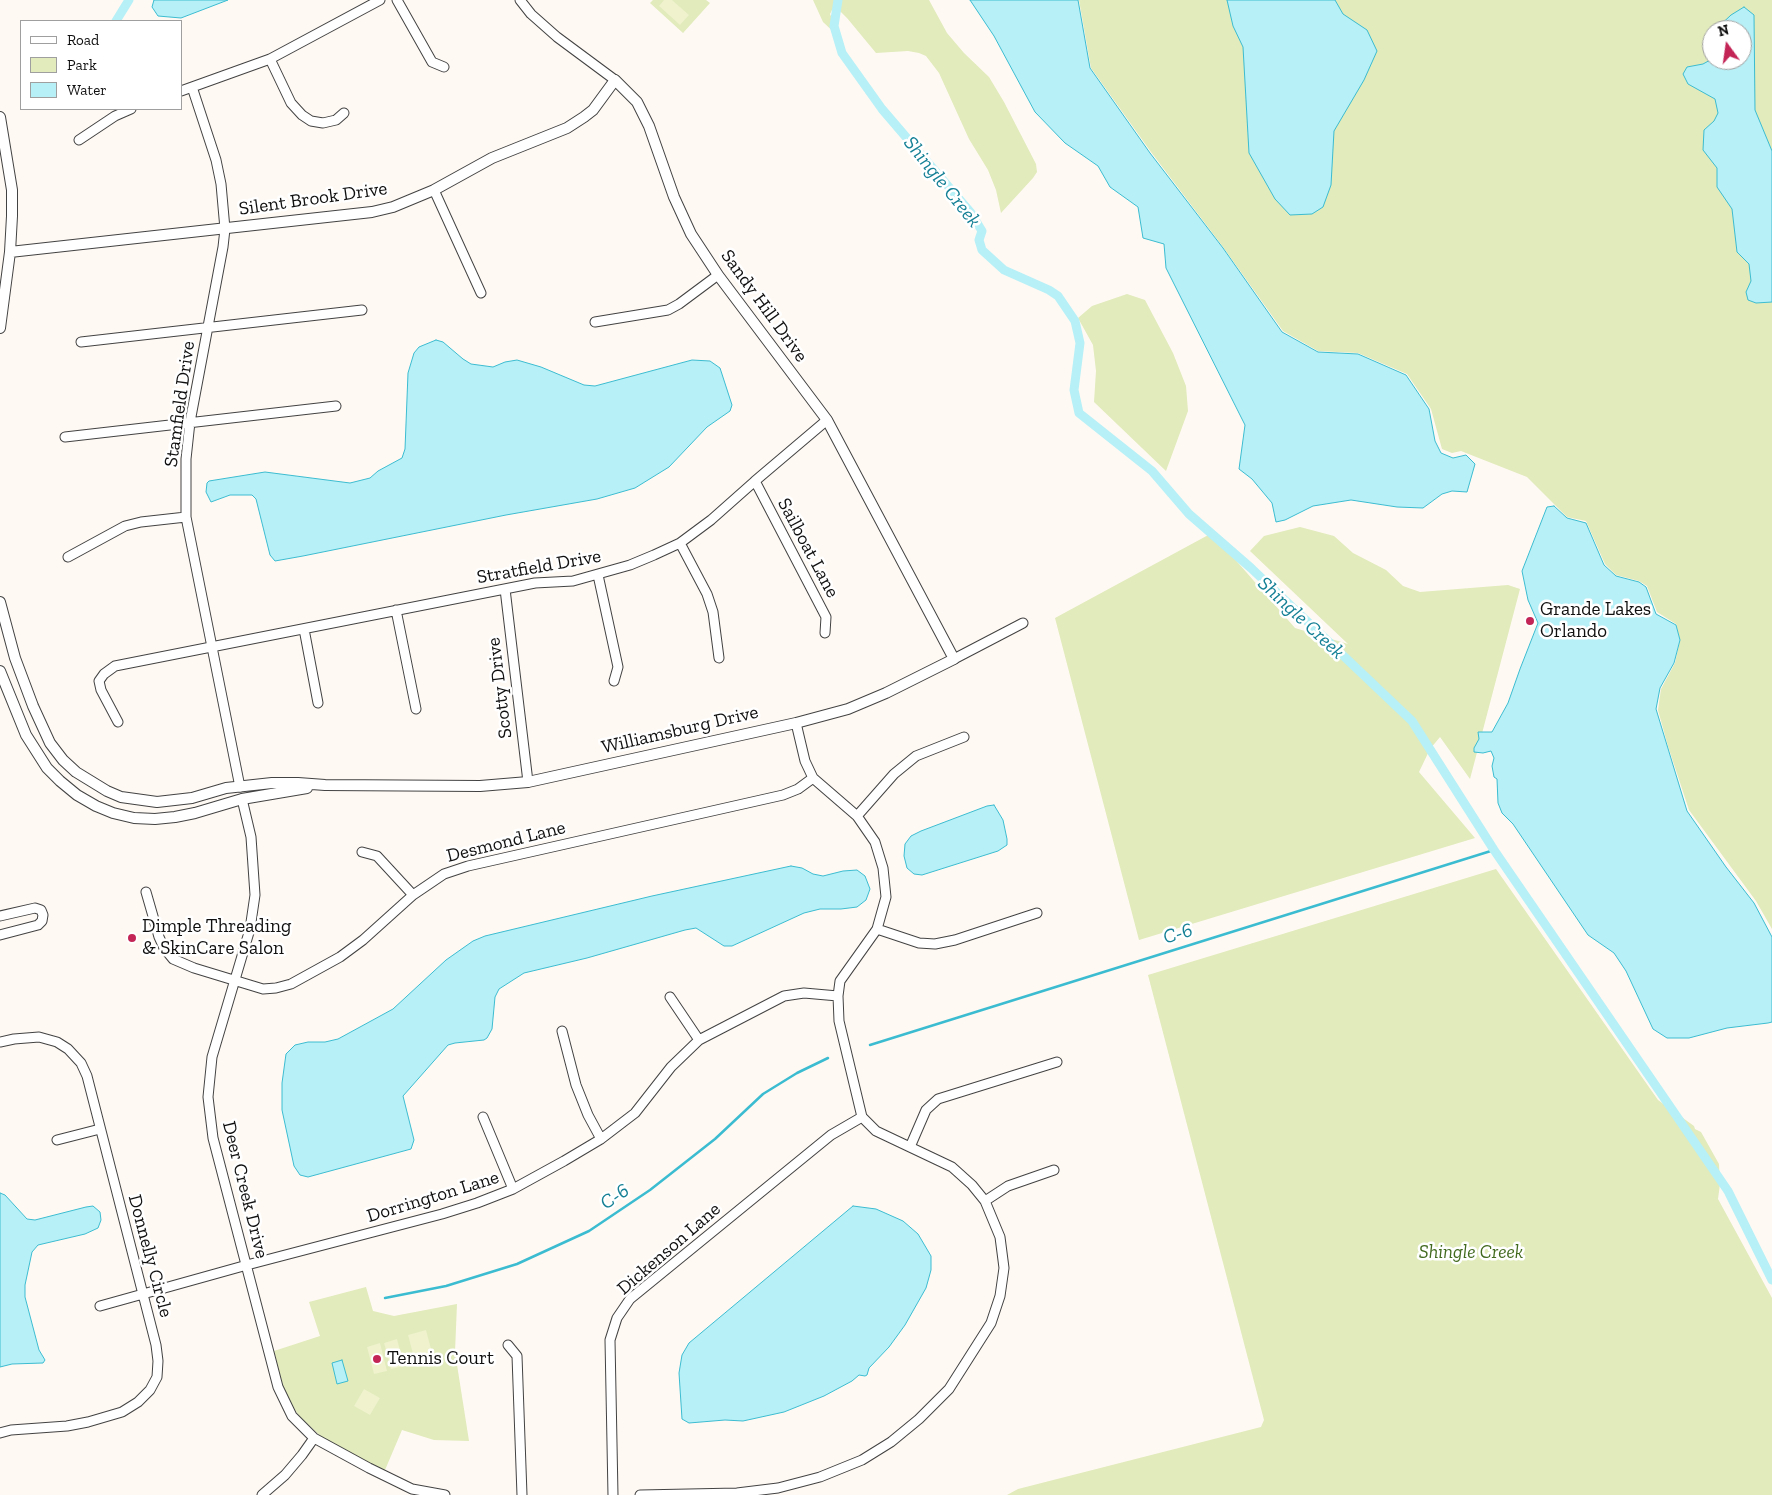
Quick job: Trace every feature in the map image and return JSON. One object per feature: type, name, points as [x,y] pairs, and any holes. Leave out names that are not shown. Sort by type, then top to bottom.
[{"type":"street","points":[[182,91],[270,59],[380,0]]},
{"type":"street","points":[[397,0],[432,62],[444,67]]},
{"type":"street","name":"Sandy Hill Drive","points":[[520,0],[531,14],[557,37],[615,80],[636,102],[649,126],[682,215],[691,234],[718,275],[827,420],[954,659]]},
{"type":"street","points":[[270,59],[291,103],[302,115],[311,121],[323,123],[336,120],[344,113]]},
{"type":"street","name":"Silent Brook Drive","points":[[10,252],[372,212],[393,208],[434,190],[492,158],[567,128],[593,110],[615,80]]},
{"type":"street","name":"Stamfield Drive","points":[[192,87],[216,160],[221,184],[225,228],[190,422],[186,459],[186,516],[240,787]]},
{"type":"street","points":[[79,140],[115,116],[128,110]]},
{"type":"street","points":[[0,117],[12,190],[10,252],[0,328]]},
{"type":"street","points":[[434,190],[481,292]]},
{"type":"street","points":[[595,322],[668,310],[718,275]]},
{"type":"street","points":[[81,342],[362,310]]},
{"type":"street","points":[[65,437],[336,406]]},
{"type":"street","name":"Stratfield Drive","points":[[118,722],[101,690],[99,681],[104,674],[115,666],[535,583],[573,581],[630,565],[680,543],[711,520],[827,420]]},
{"type":"street","name":"Sailboat Lane","points":[[755,481],[826,617],[825,633]]},
{"type":"street","points":[[68,557],[125,526],[186,516]]},
{"type":"street","points":[[680,543],[707,594],[713,612],[719,658]]},
{"type":"street","points":[[598,575],[618,667],[614,681]]},
{"type":"street","name":"Scotty Drive","points":[[505,589],[528,782]]},
{"type":"street","name":"Williamsburg Drive","points":[[0,602],[18,667],[41,725],[55,748],[76,772],[91,783],[122,797],[157,802],[175,801],[226,788],[272,783],[325,786],[480,786],[528,782],[796,723],[848,709],[886,693],[1023,623]]},
{"type":"street","points":[[396,610],[416,709]]},
{"type":"street","points":[[304,629],[318,703]]},
{"type":"street","name":"Williamsburg Drive","points":[[1,678],[26,735],[47,768],[78,795],[96,806],[113,813],[134,818],[155,819],[195,814],[242,799],[325,786]]},
{"type":"street","points":[[640,1495],[737,1493],[786,1486],[820,1476],[862,1460],[891,1442],[919,1419],[949,1389],[991,1322],[1000,1296],[1004,1268],[1000,1237],[985,1201],[972,1185],[952,1168],[876,1130],[862,1117],[839,1021],[838,996],[840,981],[877,929],[886,897],[883,868],[875,842],[857,816],[813,778],[805,761],[796,723]]},
{"type":"street","points":[[857,816],[894,774],[916,756],[964,737]]},
{"type":"street","name":"Desmond Lane","points":[[146,892],[161,943],[173,958],[194,968],[263,989],[276,988],[291,984],[340,956],[362,940],[413,895],[444,874],[468,866],[783,796],[798,789],[813,778]]},
{"type":"street","name":"Deer Creek Drive","points":[[242,799],[251,837],[255,895],[250,929],[212,1057],[208,1097],[213,1138],[278,1387],[292,1416],[314,1438],[412,1489],[445,1495]]},
{"type":"street","points":[[362,852],[377,856],[413,895]]},
{"type":"street","points":[[0,916],[34,908],[41,910],[44,915],[38,925],[0,935]]},
{"type":"street","points":[[877,929],[920,943],[935,944],[955,940],[1037,913]]},
{"type":"street","name":"Dorrington Lane","points":[[100,1306],[442,1214],[513,1189],[564,1162],[635,1113],[671,1067],[699,1040],[784,996],[804,993],[838,996]]},
{"type":"street","points":[[670,997],[699,1040]]},
{"type":"street","points":[[562,1031],[576,1086],[588,1115],[601,1138]]},
{"type":"street","name":"Donnelly Circle","points":[[0,1042],[39,1037],[57,1042],[68,1049],[81,1063],[143,1293],[158,1361],[157,1376],[150,1390],[138,1402],[122,1412],[66,1426],[11,1430],[0,1433]]},
{"type":"street","points":[[910,1147],[926,1110],[938,1099],[1058,1062]]},
{"type":"street","points":[[483,1117],[513,1189]]},
{"type":"street","name":"Dickenson Lane","points":[[613,1495],[610,1340],[617,1318],[630,1299],[638,1292],[831,1135],[862,1117]]},
{"type":"street","points":[[57,1140],[100,1129]]},
{"type":"street","points":[[985,1201],[1008,1186],[1054,1170]]},
{"type":"street","points":[[508,1345],[517,1356],[522,1495]]},
{"type":"street","points":[[262,1495],[285,1475],[314,1438]]},
{"type":"green space","points":[[653,0],[706,0],[710,3],[683,33],[650,3]]},
{"type":"green space","points":[[664,0],[672,0],[689,15],[680,25],[659,6]]},
{"type":"green space","points":[[813,0],[929,0],[947,33],[964,53],[989,77],[1036,164],[1037,172],[1033,178],[1001,213],[996,190],[988,170],[969,139],[939,73],[926,56],[908,51],[876,53],[847,18],[840,11],[833,8],[830,14],[839,37],[823,22]]},
{"type":"green space","points":[[1079,0],[1772,0],[1772,929],[1756,901],[1689,810],[1658,710],[1661,689],[1675,663],[1680,640],[1676,624],[1657,612],[1647,586],[1639,581],[1616,575],[1605,564],[1586,521],[1567,517],[1527,477],[1461,451],[1452,453],[1442,449],[1431,409],[1407,374],[1358,353],[1318,351],[1283,331],[1223,247],[1151,152],[1091,68]]},
{"type":"green space","points":[[1127,294],[1145,300],[1173,353],[1186,386],[1188,411],[1166,471],[1094,402],[1096,371],[1093,345],[1078,318],[1092,306]]},
{"type":"green space","name":"Shingle Creek","points":[[1300,527],[1334,536],[1353,553],[1386,570],[1403,586],[1420,592],[1508,585],[1520,589],[1470,779],[1440,737],[1430,749],[1419,772],[1475,838],[1139,940],[1055,618],[1212,533],[1295,628],[1348,644],[1250,551],[1264,536]]},
{"type":"green space","name":"Shingle Creek","points":[[1496,869],[1658,1100],[1701,1132],[1719,1164],[1720,1184],[1718,1199],[1772,1298],[1772,1495],[1007,1495],[1018,1489],[1261,1427],[1264,1420],[1148,975]]},
{"type":"green space","points":[[366,1287],[373,1311],[394,1316],[457,1304],[455,1352],[469,1441],[434,1440],[402,1430],[385,1470],[359,1460],[327,1442],[300,1417],[286,1397],[274,1351],[320,1336],[309,1302]]},
{"type":"green space","points":[[426,1330],[434,1360],[416,1365],[408,1335]]},
{"type":"green space","points":[[397,1339],[404,1366],[391,1369],[384,1343]]},
{"type":"green space","name":"Tennis Court","points":[[380,1343],[387,1371],[374,1374],[367,1347]]},
{"type":"green space","points":[[364,1389],[380,1398],[370,1415],[354,1406]]},
{"type":"water","points":[[154,0],[228,0],[181,18],[158,16],[152,7]]},
{"type":"water","points":[[970,0],[1078,0],[1090,68],[1150,153],[1223,248],[1282,332],[1318,352],[1358,354],[1406,375],[1429,409],[1435,441],[1441,453],[1453,458],[1466,455],[1475,464],[1467,492],[1452,491],[1442,494],[1423,508],[1397,507],[1351,500],[1313,506],[1285,520],[1276,522],[1272,503],[1252,479],[1239,469],[1245,425],[1166,268],[1164,244],[1143,238],[1138,207],[1110,187],[1098,166],[1065,143],[1035,112],[994,36]]},
{"type":"water","points":[[1227,0],[1335,0],[1343,14],[1367,30],[1377,51],[1364,80],[1334,131],[1331,185],[1323,207],[1312,214],[1290,215],[1275,199],[1249,153],[1243,47],[1233,26]]},
{"type":"water","points":[[1744,7],[1754,15],[1755,110],[1772,151],[1772,302],[1756,303],[1748,300],[1746,292],[1751,281],[1749,264],[1737,252],[1732,209],[1717,187],[1717,168],[1703,150],[1704,130],[1714,121],[1718,113],[1715,99],[1688,84],[1683,74],[1687,67],[1702,64],[1702,70],[1752,70],[1752,20],[1726,20]]},
{"type":"water","points":[[436,340],[443,342],[471,364],[493,367],[517,360],[541,367],[584,385],[595,386],[692,360],[710,361],[720,368],[732,405],[730,411],[707,427],[669,467],[635,488],[597,499],[506,515],[303,556],[275,561],[270,555],[256,499],[252,495],[230,495],[211,502],[206,492],[209,481],[265,472],[350,483],[370,478],[378,471],[402,458],[405,449],[408,373],[414,353],[419,347]]},
{"type":"water","points":[[1554,506],[1567,518],[1586,523],[1604,565],[1616,576],[1639,582],[1646,587],[1656,614],[1676,625],[1680,640],[1674,663],[1660,688],[1656,709],[1687,811],[1754,903],[1772,937],[1772,1022],[1727,1028],[1689,1038],[1667,1038],[1653,1029],[1626,971],[1614,953],[1588,935],[1513,824],[1502,813],[1498,803],[1497,779],[1494,777],[1492,766],[1494,758],[1491,751],[1483,753],[1474,752],[1479,739],[1478,732],[1492,732],[1508,703],[1538,623],[1528,600],[1522,571],[1547,507]]},
{"type":"water","points":[[994,805],[1003,820],[1007,845],[998,851],[922,875],[914,874],[907,868],[904,856],[905,844],[911,836],[987,806]]},
{"type":"water","points":[[791,866],[823,876],[857,870],[865,876],[870,889],[866,900],[857,907],[820,909],[804,913],[732,946],[724,946],[696,928],[524,973],[499,989],[495,997],[492,1029],[487,1038],[448,1045],[403,1096],[414,1140],[411,1149],[308,1177],[300,1175],[294,1166],[282,1110],[282,1083],[286,1054],[295,1045],[338,1039],[393,1009],[446,960],[473,941],[485,936],[652,896]]},
{"type":"water","points":[[0,1193],[5,1195],[27,1219],[35,1220],[93,1206],[100,1212],[101,1220],[98,1228],[85,1234],[38,1245],[32,1252],[25,1285],[25,1297],[39,1350],[45,1360],[43,1363],[12,1364],[0,1367]]},
{"type":"water","points":[[853,1206],[876,1209],[903,1221],[918,1234],[931,1256],[931,1270],[926,1288],[905,1325],[889,1347],[869,1368],[867,1375],[859,1375],[852,1381],[824,1396],[784,1412],[743,1421],[725,1420],[689,1423],[682,1419],[679,1373],[682,1355],[689,1343]]},
{"type":"water","points":[[342,1360],[348,1381],[337,1384],[332,1363]]},
{"type":"waterway","points":[[117,20],[129,0]]},
{"type":"waterway","name":"Shingle Creek","points":[[838,0],[834,26],[842,53],[882,109],[971,213],[982,231],[979,240],[982,250],[1004,270],[1049,290],[1058,296],[1075,321],[1080,343],[1074,390],[1079,413],[1152,471],[1189,514],[1251,568],[1412,721],[1494,850],[1728,1191],[1772,1280]]},
{"type":"waterway","name":"C-6","points":[[870,1045],[1494,850]]},
{"type":"waterway","name":"C-6","points":[[385,1298],[446,1286],[517,1264],[589,1231],[650,1190],[715,1139],[763,1094],[797,1073],[828,1058]]},
{"type":"place","name":"Grande Lakes Orlando","points":[[1530,621]]},
{"type":"place","name":"Dimple Threading & SkinCare Salon","points":[[132,938]]},
{"type":"place","name":"Tennis Court","points":[[377,1359]]}]
